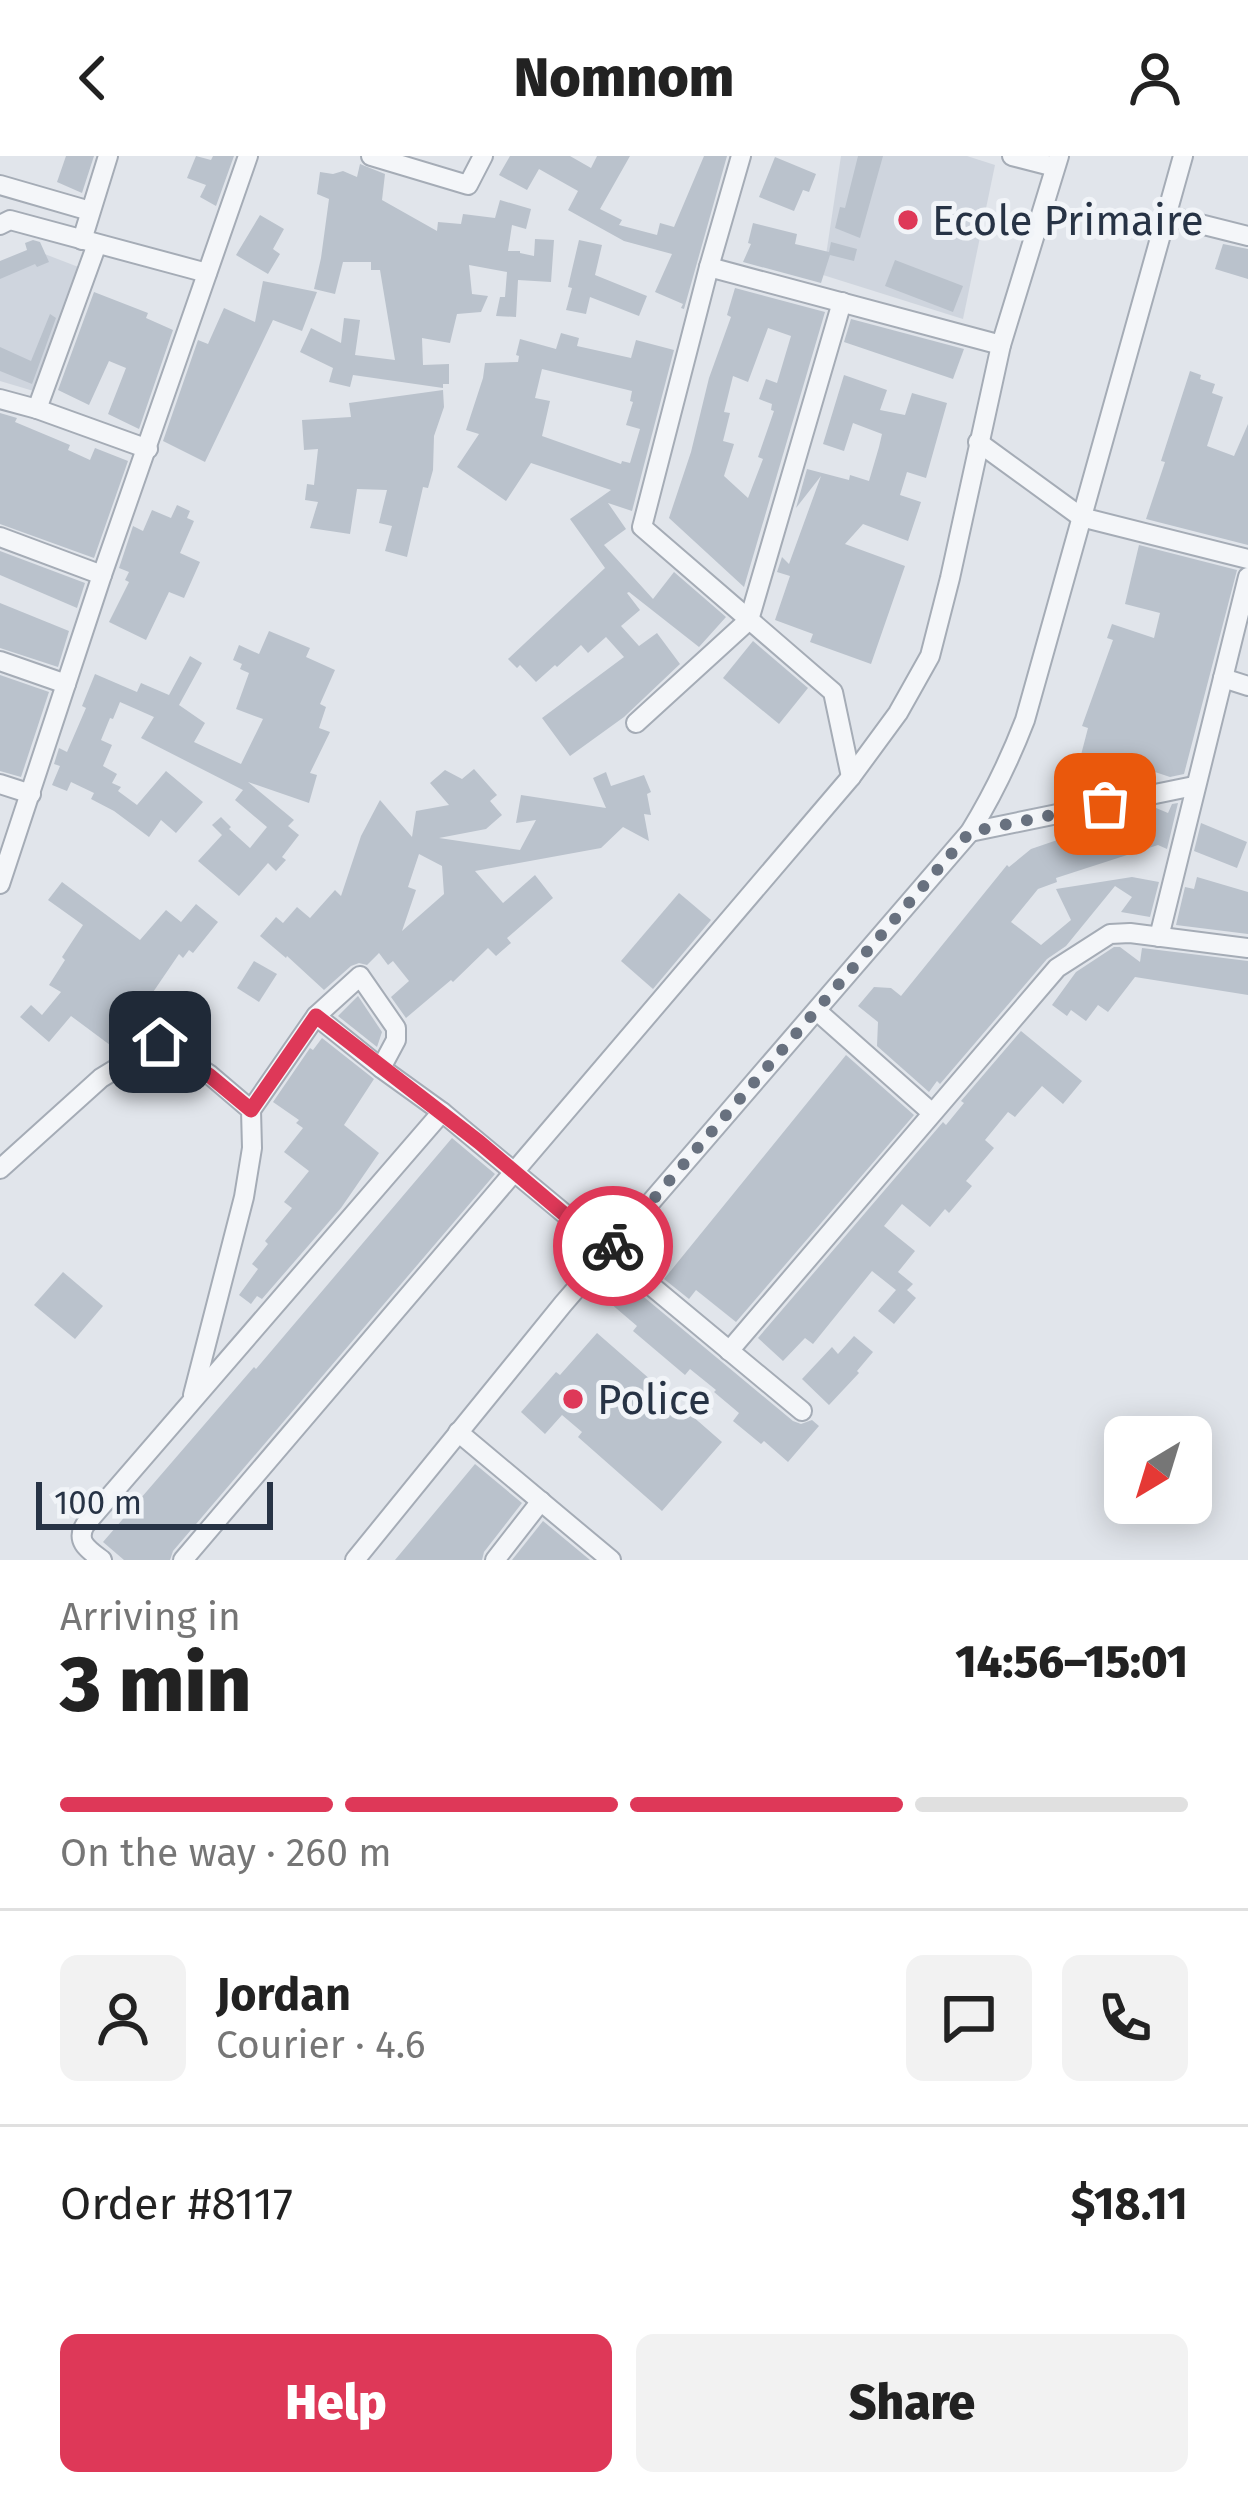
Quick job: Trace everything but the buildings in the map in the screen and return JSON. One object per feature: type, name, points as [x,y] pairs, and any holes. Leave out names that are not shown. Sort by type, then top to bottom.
[{"type":"street","points":[[37,409],[89,242],[90,211],[108,156]]},
{"type":"street","points":[[0,884],[248,156]]},
{"type":"street","points":[[371,156],[468,184],[483,156]]},
{"type":"street","points":[[741,156],[642,527],[833,692],[851,777]]},
{"type":"street","points":[[183,1560],[851,777],[898,712],[930,656],[1000,345],[1057,162],[1012,156]]},
{"type":"street","points":[[355,1560],[609,1252],[970,832],[1009,762],[1025,720],[1184,156]]},
{"type":"street","points":[[0,185],[90,211]]},
{"type":"street","points":[[0,196],[5,223],[207,273]]},
{"type":"street","points":[[1168,216],[1248,236]]},
{"type":"street","points":[[709,267],[1000,345]]},
{"type":"street","points":[[636,723],[749,620],[842,302]]},
{"type":"street","points":[[0,399],[148,448]]},
{"type":"street","points":[[978,442],[1081,517],[1248,559]]},
{"type":"street","points":[[0,537],[102,575]]},
{"type":"street","points":[[1159,937],[1248,577]]},
{"type":"street","points":[[0,661],[66,684]]},
{"type":"street","points":[[1223,678],[1248,686]]},
{"type":"street","points":[[0,784],[31,794]]},
{"type":"street","points":[[970,832],[1195,786]]},
{"type":"street","points":[[729,1351],[1057,968],[1110,934],[1248,948]]},
{"type":"street","points":[[192,1400],[244,1197],[253,1148],[251,1110],[316,1016],[360,976],[396,1028],[396,1040],[381,1068]]},
{"type":"street","points":[[817,1011],[931,1112]]},
{"type":"street","points":[[316,1016],[516,1172],[802,1411]]},
{"type":"street","points":[[0,1169],[100,1078],[160,1042],[251,1110]]},
{"type":"street","points":[[102,1560],[82,1542],[80,1533],[442,1112]]},
{"type":"street","points":[[458,1432],[611,1560]]},
{"type":"street","points":[[494,1560],[541,1501]]},
{"type":"shaded area","name":"Ecole Primaire","points":[[841,156],[967,156],[995,165],[963,319],[823,275]]},
{"type":"shaded area","points":[[42,253],[81,268],[37,392],[0,381],[0,266]]},
{"type":"way so far","points":[[613,1246],[970,832],[1105,804]]},
{"type":"place","name":"Ecole Primaire","points":[[908,220]]},
{"type":"place","name":"Police","points":[[573,1399]]},
{"type":"route","points":[[160,1042],[251,1110],[316,1016],[442,1112],[609,1252],[613,1246]]}]
